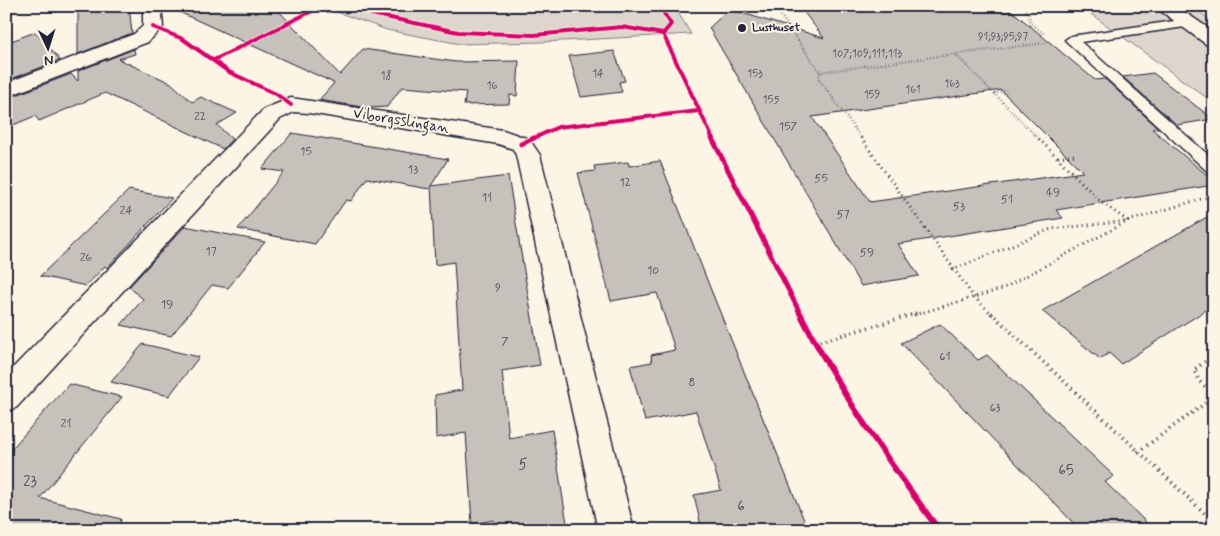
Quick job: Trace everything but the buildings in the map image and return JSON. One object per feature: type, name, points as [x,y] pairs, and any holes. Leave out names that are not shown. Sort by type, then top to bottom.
[{"type":"street","points":[[6,90],[140,38],[153,26],[152,6]]},
{"type":"street","points":[[1164,6],[1214,40]]},
{"type":"street","name":"Viborgsslingan","points":[[6,397],[272,114],[291,105],[310,106],[503,137],[521,144],[528,155],[616,530]]},
{"type":"lane","points":[[1071,40],[1188,23]]},
{"type":"lane","points":[[1071,40],[1214,169]]},
{"type":"path","points":[[774,6],[820,72],[819,79],[952,270],[973,296],[1214,522]]},
{"type":"path","points":[[1022,6],[1028,12],[1030,23],[1053,42]]},
{"type":"path","points":[[820,72],[1071,40]]},
{"type":"path","points":[[955,54],[1102,203],[1128,222]]},
{"type":"path","points":[[994,93],[1006,91]]},
{"type":"path","points":[[1057,157],[1076,155]]},
{"type":"path","points":[[815,343],[1002,289],[1128,222],[1214,195]]},
{"type":"path","points":[[952,270],[1051,229],[1128,222]]},
{"type":"path","points":[[1138,452],[1214,396],[1199,381],[1194,370],[1214,355]]},
{"type":"shaded area","points":[[320,6],[674,6],[691,34],[542,42],[460,44],[387,30]]},
{"type":"shaded area","points":[[1080,6],[1190,6],[1214,22],[1214,103]]},
{"type":"cycle path","points":[[214,60],[322,6]]},
{"type":"cycle path","points":[[355,6],[371,14],[458,32],[534,35],[622,27],[663,34]]},
{"type":"cycle path","points":[[659,6],[671,24],[663,34],[699,111],[815,343],[844,394],[891,465],[939,530]]},
{"type":"cycle path","points":[[153,27],[183,39],[229,72],[276,94],[291,105]]},
{"type":"cycle path","points":[[521,144],[558,127],[699,111]]},
{"type":"place","name":"Lusthuset","points":[[742,28]]}]
